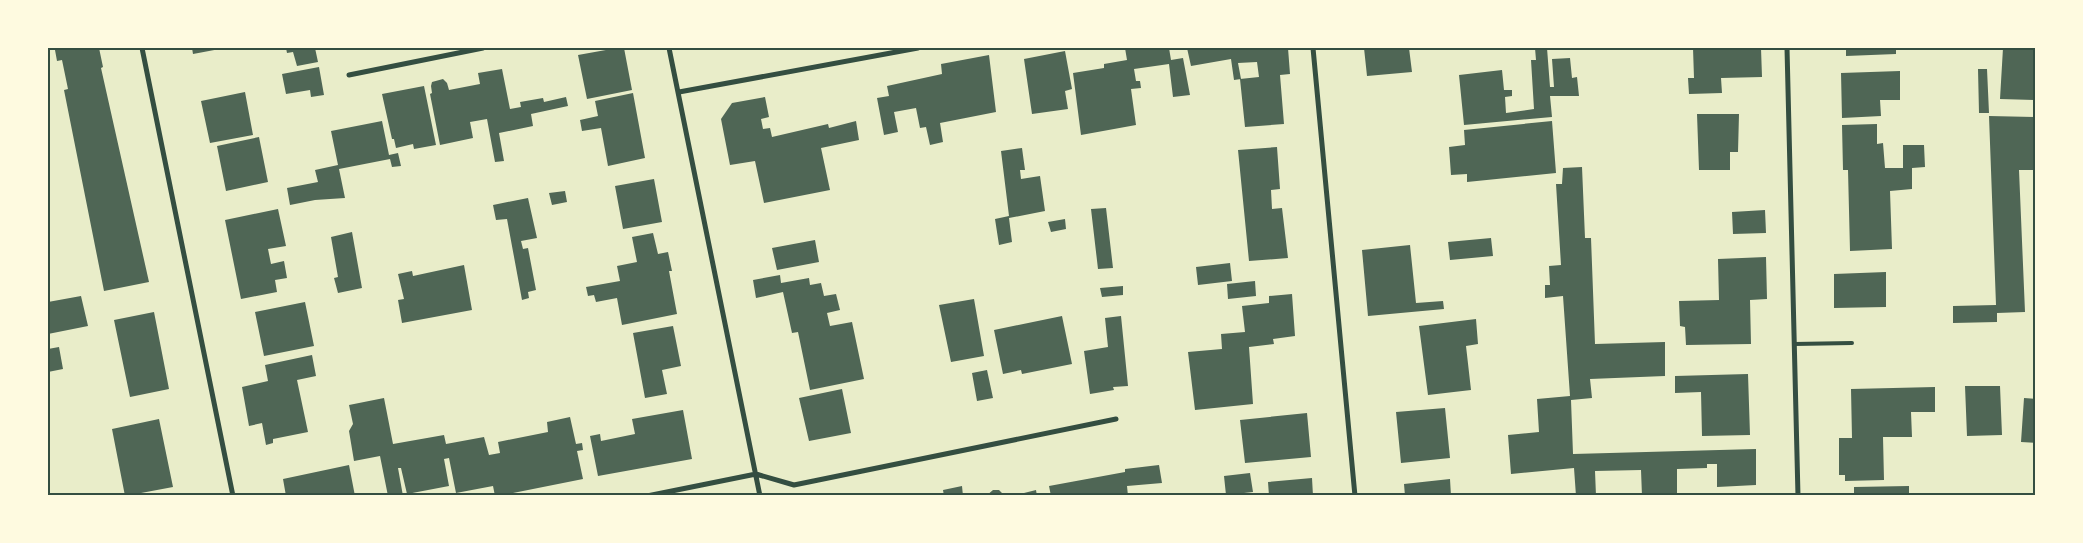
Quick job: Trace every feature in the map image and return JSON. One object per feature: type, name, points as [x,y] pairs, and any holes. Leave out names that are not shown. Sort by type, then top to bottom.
[{"type":"street","points":[[142,48],[233,496]]},
{"type":"street","points":[[349,75],[483,48]]},
{"type":"street","points":[[669,48],[760,496]]},
{"type":"street","points":[[679,92],[918,48]]},
{"type":"street","points":[[1313,48],[1355,496]]},
{"type":"street","points":[[1787,48],[1798,496]]},
{"type":"street","points":[[647,496],[756,474],[794,485],[1116,419]]},
{"type":"lane","points":[[1794,344],[1852,343]]},
{"type":"building","points":[[60,48],[99,48],[103,67],[101,68],[149,282],[104,291],[64,90],[68,89],[62,60],[57,61],[55,50]]},
{"type":"building","points":[[192,48],[225,48],[193,54]]},
{"type":"building","points":[[286,48],[315,48],[318,62],[297,66],[293,52],[287,53]]},
{"type":"building","points":[[624,48],[632,90],[587,99],[578,55]]},
{"type":"building","points":[[1125,48],[1169,48],[1171,60],[1183,58],[1190,95],[1173,97],[1169,64],[1134,69],[1136,81],[1140,81],[1141,88],[1131,89],[1136,125],[1081,135],[1073,73],[1104,68],[1104,64],[1127,60]]},
{"type":"building","points":[[1187,48],[1288,48],[1290,74],[1280,75],[1284,124],[1245,127],[1240,79],[1234,80],[1231,59],[1191,66]],"holes":[[[1257,62],[1259,77],[1241,79],[1238,63]]]},
{"type":"building","points":[[1364,48],[1409,48],[1412,72],[1367,76]]},
{"type":"building","points":[[1535,48],[1547,48],[1550,87],[1554,87],[1552,59],[1570,58],[1572,78],[1577,77],[1579,96],[1550,96],[1552,117],[1464,125],[1459,75],[1502,70],[1504,90],[1512,90],[1512,96],[1505,97],[1506,113],[1534,109],[1531,60],[1536,60]]},
{"type":"building","points":[[1693,48],[1761,48],[1762,77],[1721,78],[1722,93],[1689,94],[1688,78],[1694,78]]},
{"type":"building","points":[[1846,48],[1896,48],[1896,54],[1846,56]]},
{"type":"building","points":[[2003,48],[2036,48],[2036,100],[2000,99]]},
{"type":"building","points":[[1065,51],[1072,89],[1065,91],[1068,109],[1032,114],[1024,59]]},
{"type":"building","points":[[989,55],[996,112],[940,123],[943,142],[930,145],[926,127],[920,128],[916,108],[894,112],[898,132],[884,135],[877,98],[889,96],[887,86],[942,74],[941,64]]},
{"type":"building","points":[[319,67],[324,95],[311,97],[310,90],[286,94],[282,74]]},
{"type":"building","points":[[502,69],[510,109],[521,107],[520,102],[543,98],[544,102],[566,97],[568,106],[531,114],[533,126],[499,133],[504,161],[495,162],[487,119],[470,122],[473,138],[440,145],[430,94],[432,93],[432,82],[443,79],[447,83],[449,90],[480,84],[478,73]]},
{"type":"building","points":[[1978,69],[1987,69],[1989,113],[1979,113]]},
{"type":"building","points":[[1900,71],[1900,100],[1880,100],[1881,116],[1842,118],[1841,73]]},
{"type":"building","points":[[424,86],[436,145],[414,149],[413,144],[396,148],[394,139],[392,139],[382,94]]},
{"type":"building","points":[[245,92],[253,135],[210,143],[201,101]]},
{"type":"building","points":[[633,93],[645,158],[608,166],[601,128],[582,131],[580,120],[598,116],[595,101]]},
{"type":"building","points":[[765,97],[769,117],[761,119],[763,129],[770,128],[772,137],[828,124],[829,128],[856,121],[859,140],[821,148],[830,190],[764,203],[755,161],[730,165],[721,119],[732,103]]},
{"type":"building","points":[[1697,114],[1739,114],[1738,152],[1730,152],[1730,170],[1699,170]]},
{"type":"building","points":[[1989,116],[2036,117],[2036,170],[2019,170],[2025,312],[1997,313],[1997,322],[1953,323],[1953,306],[1996,305]]},
{"type":"building","points":[[382,121],[389,155],[398,153],[401,166],[392,167],[390,159],[339,169],[345,198],[315,200],[290,205],[287,188],[318,182],[315,170],[338,165],[331,131]]},
{"type":"building","points":[[1552,121],[1556,173],[1467,182],[1467,174],[1451,175],[1449,147],[1465,145],[1464,130]]},
{"type":"building","points":[[1877,124],[1877,144],[1883,143],[1885,168],[1903,168],[1903,145],[1924,145],[1925,167],[1912,168],[1912,189],[1890,191],[1892,249],[1850,251],[1848,170],[1843,170],[1842,125]]},
{"type":"building","points":[[259,137],[268,182],[226,191],[217,146]]},
{"type":"building","points":[[1277,147],[1280,189],[1271,190],[1272,209],[1282,208],[1288,258],[1249,261],[1238,150]]},
{"type":"building","points":[[1022,148],[1025,170],[1020,170],[1021,179],[1040,176],[1045,211],[1009,218],[1012,242],[999,245],[995,219],[1009,216],[1001,151]]},
{"type":"building","points":[[1582,167],[1585,238],[1591,238],[1595,344],[1665,342],[1665,376],[1590,379],[1592,398],[1571,400],[1573,454],[1756,449],[1756,485],[1717,487],[1717,464],[1707,464],[1707,468],[1677,469],[1677,496],[1642,496],[1641,470],[1595,471],[1596,496],[1576,496],[1574,468],[1511,474],[1508,435],[1539,432],[1537,399],[1570,396],[1563,296],[1545,298],[1545,285],[1550,285],[1549,266],[1561,265],[1556,184],[1562,184],[1563,168]]},
{"type":"building","points":[[654,179],[662,222],[623,229],[615,186]]},
{"type":"building","points":[[565,191],[567,202],[552,205],[549,193]]},
{"type":"building","points":[[528,198],[537,238],[521,241],[523,249],[528,248],[536,290],[528,292],[529,298],[522,300],[507,219],[496,220],[493,205]]},
{"type":"building","points":[[1106,208],[1113,268],[1098,269],[1091,209]]},
{"type":"building","points":[[278,209],[286,246],[268,249],[271,264],[284,261],[287,278],[275,280],[277,292],[241,299],[225,220]]},
{"type":"building","points":[[1765,210],[1766,233],[1733,234],[1732,212]]},
{"type":"building","points":[[1065,219],[1066,229],[1051,232],[1048,222]]},
{"type":"building","points":[[352,232],[362,288],[338,293],[334,278],[338,277],[331,237]]},
{"type":"building","points":[[653,233],[658,254],[668,252],[672,271],[669,271],[677,314],[622,325],[617,298],[596,302],[594,295],[588,296],[586,287],[620,281],[617,266],[637,262],[632,237]]},
{"type":"building","points":[[1491,238],[1493,256],[1450,260],[1448,242]]},
{"type":"building","points":[[815,240],[819,262],[777,270],[772,248]]},
{"type":"building","points":[[1410,245],[1416,303],[1443,301],[1444,309],[1368,316],[1362,250]]},
{"type":"building","points":[[1766,257],[1767,299],[1750,300],[1751,344],[1686,345],[1685,327],[1680,326],[1679,301],[1719,300],[1718,259]]},
{"type":"building","points":[[1230,263],[1232,281],[1198,285],[1196,267]]},
{"type":"building","points":[[464,265],[472,310],[402,323],[398,300],[404,299],[398,274],[412,271],[413,276]]},
{"type":"building","points":[[1886,272],[1886,307],[1834,308],[1834,274]]},
{"type":"building","points":[[780,275],[781,283],[809,278],[810,285],[821,283],[824,296],[836,294],[840,310],[827,313],[830,326],[852,322],[864,379],[810,390],[798,332],[792,333],[783,292],[756,298],[753,280]]},
{"type":"building","points":[[1255,281],[1256,296],[1228,299],[1227,284]]},
{"type":"building","points":[[1123,286],[1123,295],[1102,297],[1100,288]]},
{"type":"building","points":[[1292,294],[1295,336],[1273,339],[1274,344],[1249,347],[1253,404],[1195,410],[1188,352],[1222,349],[1221,334],[1245,332],[1242,306],[1269,303],[1269,296]]},
{"type":"building","points":[[81,296],[88,326],[48,334],[48,302]]},
{"type":"building","points":[[974,299],[984,356],[951,362],[939,305]]},
{"type":"building","points":[[305,302],[314,346],[264,356],[255,312]]},
{"type":"building","points":[[154,312],[169,389],[130,397],[114,320]]},
{"type":"building","points":[[1062,316],[1072,364],[1022,374],[1021,370],[1003,374],[994,330]]},
{"type":"building","points":[[1121,316],[1128,386],[1113,387],[1114,390],[1090,394],[1084,351],[1108,347],[1105,318]]},
{"type":"building","points":[[1476,319],[1478,344],[1466,346],[1471,390],[1428,395],[1419,326]]},
{"type":"building","points":[[673,326],[681,366],[662,370],[667,394],[645,398],[633,333]]},
{"type":"building","points":[[59,347],[63,369],[48,372],[48,364],[50,364],[48,349]]},
{"type":"building","points":[[312,355],[316,376],[297,380],[308,432],[273,439],[273,443],[266,445],[262,423],[249,426],[242,387],[268,381],[265,365]]},
{"type":"building","points":[[987,370],[993,398],[977,401],[972,373]]},
{"type":"building","points":[[1748,374],[1750,435],[1702,436],[1701,392],[1675,393],[1675,376]]},
{"type":"building","points":[[1965,386],[2000,386],[2002,435],[1967,436]]},
{"type":"building","points":[[1935,387],[1935,412],[1911,412],[1912,437],[1883,437],[1884,480],[1845,481],[1845,475],[1839,475],[1839,438],[1852,438],[1851,389]]},
{"type":"building","points":[[842,389],[851,433],[809,441],[799,398]]},
{"type":"building","points":[[384,398],[393,444],[444,435],[446,444],[484,437],[489,455],[500,453],[498,442],[548,432],[547,422],[570,417],[576,444],[582,443],[583,450],[577,451],[583,479],[498,496],[495,496],[493,486],[456,493],[449,458],[444,459],[449,486],[407,494],[401,468],[398,468],[403,496],[388,496],[380,456],[354,461],[349,431],[353,424],[349,405]]},
{"type":"building","points":[[2024,398],[2036,399],[2036,443],[2021,442]]},
{"type":"building","points":[[1445,408],[1450,458],[1401,463],[1396,412]]},
{"type":"building","points":[[683,410],[692,459],[598,476],[590,436],[600,434],[601,441],[635,434],[632,419]]},
{"type":"building","points":[[1307,413],[1311,457],[1245,463],[1240,420]]},
{"type":"building","points":[[159,419],[173,487],[125,496],[112,429]]},
{"type":"building","points":[[349,465],[355,496],[286,496],[283,479]]},
{"type":"building","points":[[1159,465],[1162,483],[1127,486],[1128,496],[1051,496],[1049,486],[1125,472],[1125,469]]},
{"type":"building","points":[[1250,473],[1253,492],[1226,495],[1224,476]]},
{"type":"building","points":[[1312,478],[1313,496],[1269,496],[1268,482]]},
{"type":"building","points":[[1450,479],[1451,496],[1405,496],[1404,484]]},
{"type":"building","points":[[962,486],[963,496],[944,496],[943,490]]},
{"type":"building","points":[[1909,486],[1909,496],[1854,496],[1854,487]]},
{"type":"building","points":[[993,490],[999,490],[1005,496],[986,496]]},
{"type":"building","points":[[1036,490],[1037,496],[1016,496],[1016,495]]}]
